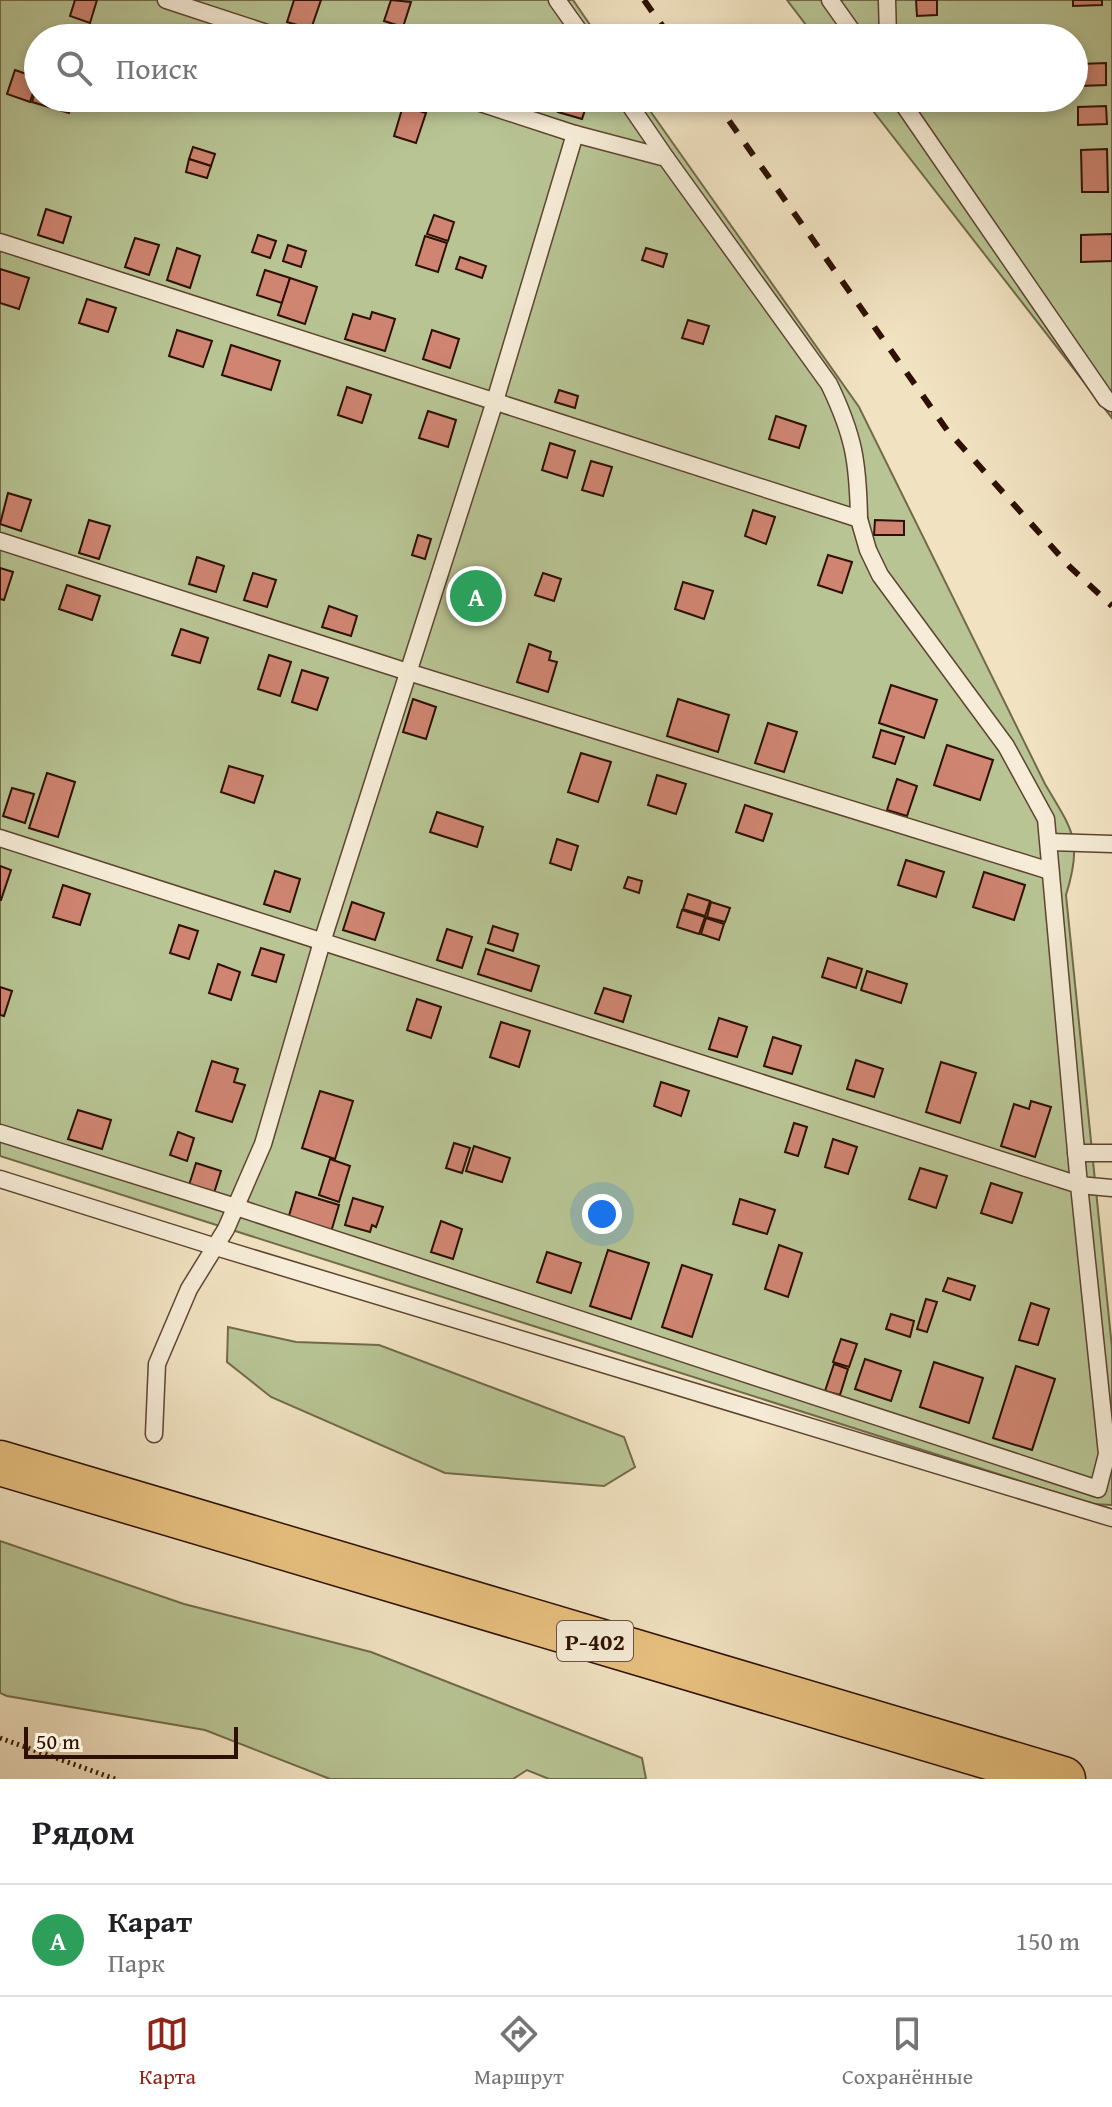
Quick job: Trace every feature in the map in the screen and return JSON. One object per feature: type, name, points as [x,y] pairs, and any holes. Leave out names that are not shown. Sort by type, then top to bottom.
[{"type":"main road","name":"Р-402","points":[[0,1463],[1063,1779]]},
{"type":"lane","points":[[166,0],[239,24]]},
{"type":"lane","points":[[557,0],[574,24]]},
{"type":"lane","points":[[830,0],[847,24]]},
{"type":"lane","points":[[887,0],[888,24]]},
{"type":"lane","points":[[508,112],[666,158]]},
{"type":"lane","points":[[0,1133],[1098,1489],[1107,1454],[1046,819],[1006,746],[880,575],[868,550],[859,519],[858,466],[847,421],[829,384],[635,112]]},
{"type":"lane","points":[[909,112],[1106,399],[1112,403]]},
{"type":"lane","points":[[154,1434],[157,1364],[189,1289],[216,1247],[263,1144],[322,942],[495,401],[575,134]]},
{"type":"lane","points":[[0,242],[859,519]]},
{"type":"lane","points":[[0,541],[408,672],[1050,871]]},
{"type":"lane","points":[[0,838],[1079,1185],[1112,1188]]},
{"type":"lane","points":[[1050,842],[1112,844]]},
{"type":"lane","points":[[1076,1153],[1112,1153]]},
{"type":"lane","points":[[0,1179],[1112,1518]]},
{"type":"path","points":[[0,1738],[115,1779]]},
{"type":"green space","points":[[0,0],[573,0],[589,24],[24,24],[24,112],[651,112],[859,407],[1072,837],[1074,861],[1066,895],[1112,1348],[1112,1505],[1092,1504],[0,1156]]},
{"type":"green space","points":[[787,0],[1112,0],[1112,418],[874,112],[1088,112],[1088,24],[805,24]]},
{"type":"green space","points":[[228,1327],[296,1342],[379,1345],[624,1437],[635,1467],[604,1486],[445,1473],[271,1397],[227,1362]]},
{"type":"green space","points":[[0,1541],[184,1604],[371,1652],[642,1758],[646,1779],[549,1779],[527,1770],[513,1779],[330,1779],[205,1730],[7,1696],[0,1693]]},
{"type":"building","points":[[75,0],[97,0],[90,23],[70,16]]},
{"type":"building","points":[[294,0],[321,0],[313,24],[287,22]]},
{"type":"building","points":[[391,0],[411,2],[404,24],[384,21]]},
{"type":"building","points":[[916,0],[937,0],[937,15],[917,16]]},
{"type":"building","points":[[1073,0],[1102,0],[1102,5],[1073,6]]},
{"type":"building","points":[[1106,63],[1106,85],[1088,86],[1088,64]]},
{"type":"building","points":[[15,70],[24,73],[24,100],[7,94]]},
{"type":"building","points":[[1106,106],[1107,124],[1078,125],[1078,112],[1088,112],[1088,107]]},
{"type":"building","points":[[401,112],[426,113],[416,143],[394,136]]},
{"type":"building","points":[[558,112],[584,112],[582,119]]},
{"type":"building","points":[[193,147],[215,154],[211,166],[189,159]]},
{"type":"building","points":[[1107,149],[1108,192],[1082,192],[1081,150]]},
{"type":"building","points":[[189,159],[211,166],[207,178],[186,172]]},
{"type":"building","points":[[46,209],[71,217],[63,243],[38,235]]},
{"type":"building","points":[[434,215],[454,222],[448,241],[427,234]]},
{"type":"building","points":[[1112,234],[1112,261],[1081,262],[1081,235]]},
{"type":"building","points":[[258,235],[276,241],[270,258],[252,252]]},
{"type":"building","points":[[425,236],[447,243],[438,272],[416,265]]},
{"type":"building","points":[[135,238],[159,245],[149,275],[125,267]]},
{"type":"building","points":[[288,245],[306,251],[301,267],[283,261]]},
{"type":"building","points":[[177,248],[200,256],[190,288],[167,280]]},
{"type":"building","points":[[646,248],[667,254],[663,267],[642,260]]},
{"type":"building","points":[[460,257],[486,266],[482,278],[456,269]]},
{"type":"building","points":[[0,269],[29,278],[19,309],[0,303]]},
{"type":"building","points":[[265,270],[290,278],[282,303],[257,295]]},
{"type":"building","points":[[290,278],[317,287],[305,324],[278,315]]},
{"type":"building","points":[[87,299],[116,308],[108,332],[79,323]]},
{"type":"building","points":[[372,312],[395,319],[385,351],[345,339],[353,314],[370,319]]},
{"type":"building","points":[[688,320],[709,326],[703,344],[682,338]]},
{"type":"building","points":[[177,330],[212,341],[203,367],[169,356]]},
{"type":"building","points":[[432,330],[459,339],[450,368],[423,359]]},
{"type":"building","points":[[231,345],[280,361],[271,390],[222,375]]},
{"type":"building","points":[[347,387],[371,395],[362,423],[338,415]]},
{"type":"building","points":[[559,390],[578,396],[575,408],[555,402]]},
{"type":"building","points":[[428,411],[456,420],[448,447],[419,438]]},
{"type":"building","points":[[776,416],[806,426],[799,448],[769,439]]},
{"type":"building","points":[[550,443],[575,451],[567,478],[542,470]]},
{"type":"building","points":[[591,461],[612,467],[603,496],[582,490]]},
{"type":"building","points":[[8,493],[31,500],[21,531],[0,524]]},
{"type":"building","points":[[753,510],[775,517],[766,544],[745,536]]},
{"type":"building","points":[[89,520],[110,526],[99,559],[79,553]]},
{"type":"building","points":[[875,520],[904,521],[904,535],[874,535]]},
{"type":"building","points":[[418,535],[431,539],[425,559],[412,555]]},
{"type":"building","points":[[828,555],[852,562],[842,593],[818,585]]},
{"type":"building","points":[[197,557],[224,566],[216,592],[189,584]]},
{"type":"building","points":[[0,568],[13,572],[4,600],[0,599]]},
{"type":"building","points":[[253,573],[276,580],[267,607],[244,600]]},
{"type":"building","points":[[543,573],[561,579],[554,601],[535,595]]},
{"type":"building","points":[[683,582],[713,591],[704,619],[675,609]]},
{"type":"building","points":[[67,585],[100,596],[92,620],[59,609]]},
{"type":"building","points":[[329,606],[357,616],[351,636],[322,627]]},
{"type":"building","points":[[181,629],[208,638],[200,663],[172,655]]},
{"type":"building","points":[[529,644],[551,652],[549,660],[557,662],[548,692],[517,682]]},
{"type":"building","points":[[269,655],[291,662],[280,696],[258,689]]},
{"type":"building","points":[[302,670],[328,678],[317,710],[292,702]]},
{"type":"building","points":[[891,685],[937,700],[924,738],[879,723]]},
{"type":"building","points":[[413,699],[436,707],[426,739],[403,732]]},
{"type":"building","points":[[678,699],[729,715],[718,752],[667,736]]},
{"type":"building","points":[[768,723],[797,732],[784,772],[755,763]]},
{"type":"building","points":[[881,730],[904,737],[895,764],[873,757]]},
{"type":"building","points":[[947,745],[993,760],[980,800],[934,785]]},
{"type":"building","points":[[581,753],[611,762],[598,802],[568,792]]},
{"type":"building","points":[[229,766],[263,776],[254,803],[221,792]]},
{"type":"building","points":[[47,773],[75,782],[58,837],[29,828]]},
{"type":"building","points":[[657,775],[686,784],[676,814],[648,805]]},
{"type":"building","points":[[897,779],[917,786],[907,816],[887,810]]},
{"type":"building","points":[[12,788],[34,794],[25,823],[3,816]]},
{"type":"building","points":[[745,805],[772,814],[763,841],[736,832]]},
{"type":"building","points":[[437,812],[483,827],[477,847],[430,832]]},
{"type":"building","points":[[557,839],[578,846],[571,870],[550,863]]},
{"type":"building","points":[[906,860],[944,872],[936,897],[898,885]]},
{"type":"building","points":[[0,866],[11,870],[1,900],[0,900]]},
{"type":"building","points":[[275,871],[300,879],[290,912],[264,904]]},
{"type":"building","points":[[984,872],[1025,885],[1014,920],[973,907]]},
{"type":"building","points":[[628,877],[642,881],[639,893],[624,888]]},
{"type":"building","points":[[63,885],[90,894],[80,925],[53,917]]},
{"type":"building","points":[[688,894],[710,901],[705,916],[683,909]]},
{"type":"building","points":[[352,902],[384,913],[375,940],[343,930]]},
{"type":"building","points":[[711,902],[730,908],[725,922],[707,917]]},
{"type":"building","points":[[682,910],[705,917],[699,934],[677,927]]},
{"type":"building","points":[[706,918],[724,924],[719,940],[701,934]]},
{"type":"building","points":[[179,925],[198,931],[189,959],[170,953]]},
{"type":"building","points":[[493,926],[518,934],[513,951],[488,943]]},
{"type":"building","points":[[447,929],[472,937],[462,968],[437,960]]},
{"type":"building","points":[[261,948],[284,955],[276,982],[252,975]]},
{"type":"building","points":[[486,949],[539,966],[531,991],[478,974]]},
{"type":"building","points":[[828,958],[862,969],[856,988],[822,977]]},
{"type":"building","points":[[218,964],[240,972],[231,1000],[209,993]]},
{"type":"building","points":[[867,971],[907,984],[901,1003],[861,990]]},
{"type":"building","points":[[0,987],[12,991],[4,1016],[0,1015]]},
{"type":"building","points":[[604,988],[631,996],[623,1022],[595,1013]]},
{"type":"building","points":[[417,999],[441,1007],[431,1038],[407,1030]]},
{"type":"building","points":[[719,1018],[747,1027],[737,1057],[709,1049]]},
{"type":"building","points":[[501,1022],[530,1031],[519,1067],[490,1057]]},
{"type":"building","points":[[773,1037],[801,1046],[792,1074],[764,1066]]},
{"type":"building","points":[[856,1060],[883,1069],[874,1097],[847,1089]]},
{"type":"building","points":[[212,1061],[238,1069],[234,1082],[245,1085],[232,1122],[196,1111]]},
{"type":"building","points":[[941,1062],[976,1073],[960,1123],[926,1112]]},
{"type":"building","points":[[661,1082],[689,1091],[681,1116],[654,1106]]},
{"type":"building","points":[[320,1091],[353,1101],[335,1159],[302,1148]]},
{"type":"building","points":[[1031,1101],[1051,1107],[1035,1157],[1001,1146],[1014,1104],[1029,1109]]},
{"type":"building","points":[[78,1110],[111,1120],[102,1149],[68,1139]]},
{"type":"building","points":[[794,1123],[807,1127],[798,1156],[785,1152]]},
{"type":"building","points":[[178,1132],[194,1138],[187,1161],[170,1155]]},
{"type":"building","points":[[833,1139],[857,1147],[848,1174],[825,1167]]},
{"type":"building","points":[[454,1143],[470,1148],[462,1173],[446,1168]]},
{"type":"building","points":[[474,1146],[510,1158],[502,1182],[466,1171]]},
{"type":"building","points":[[330,1159],[350,1166],[339,1202],[319,1195]]},
{"type":"building","points":[[196,1163],[221,1171],[214,1193],[189,1185]]},
{"type":"building","points":[[920,1168],[947,1176],[936,1208],[909,1199]]},
{"type":"building","points":[[991,1183],[1022,1193],[1012,1223],[981,1213]]},
{"type":"building","points":[[296,1192],[339,1205],[331,1232],[288,1219]]},
{"type":"building","points":[[353,1198],[383,1207],[376,1227],[372,1225],[370,1232],[345,1225]]},
{"type":"building","points":[[740,1199],[775,1210],[767,1234],[733,1224]]},
{"type":"building","points":[[441,1221],[462,1229],[453,1259],[431,1252]]},
{"type":"building","points":[[779,1245],[802,1253],[788,1297],[765,1289]]},
{"type":"building","points":[[608,1250],[649,1263],[631,1319],[590,1306]]},
{"type":"building","points":[[547,1252],[581,1263],[571,1293],[537,1282]]},
{"type":"building","points":[[682,1265],[712,1275],[692,1337],[662,1327]]},
{"type":"building","points":[[948,1278],[975,1286],[970,1300],[943,1291]]},
{"type":"building","points":[[926,1299],[937,1302],[927,1332],[917,1329]]},
{"type":"building","points":[[1031,1303],[1049,1309],[1038,1345],[1019,1340]]},
{"type":"building","points":[[891,1314],[914,1321],[910,1337],[886,1329]]},
{"type":"building","points":[[841,1339],[857,1344],[849,1367],[833,1362]]},
{"type":"building","points":[[865,1359],[901,1371],[891,1401],[855,1389]]},
{"type":"building","points":[[934,1362],[983,1378],[969,1423],[920,1407]]},
{"type":"building","points":[[834,1364],[848,1369],[840,1395],[825,1391]]},
{"type":"building","points":[[1016,1366],[1055,1379],[1032,1450],[993,1438]]},
{"type":"railway","points":[[644,0],[661,24]]},
{"type":"railway","points":[[723,112],[947,430],[1070,567],[1112,606]]},
{"type":"place","name":"Карат","points":[[476,596]]}]
